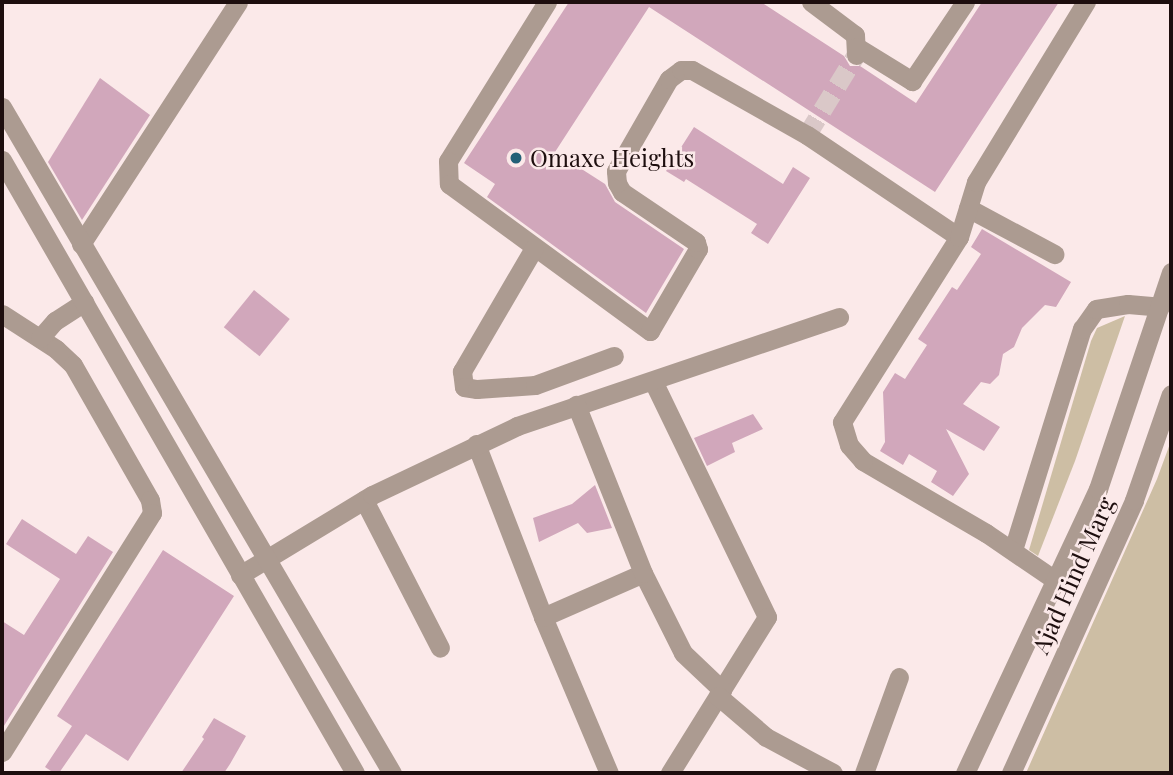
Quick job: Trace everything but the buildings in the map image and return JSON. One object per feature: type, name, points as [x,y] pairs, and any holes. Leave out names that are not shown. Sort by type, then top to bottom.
[{"type":"street","points":[[81,244],[238,2]]},
{"type":"street","points":[[547,2],[448,161],[446,172],[449,184],[650,331],[698,249],[696,242],[622,192],[617,183],[617,171],[669,79],[681,70],[692,70],[807,135],[959,237]]},
{"type":"street","points":[[811,2],[844,23],[855,34],[856,51],[912,81],[965,2]]},
{"type":"street","points":[[1055,580],[1013,550],[863,461],[849,445],[842,422],[959,237],[976,183],[1086,2]]},
{"type":"street","points":[[2,107],[265,560],[393,773]]},
{"type":"street","points":[[27,151],[2,159],[355,773]]},
{"type":"street","points":[[968,208],[1054,254]]},
{"type":"street","points":[[534,248],[463,371],[464,387],[477,389],[535,385],[614,356]]},
{"type":"street","points":[[965,773],[1098,489],[1171,272]]},
{"type":"street","points":[[40,338],[55,321],[84,302]]},
{"type":"street","points":[[1013,550],[1082,328],[1096,309],[1128,304],[1160,307]]},
{"type":"street","points":[[2,314],[40,338],[74,365],[150,500],[152,513],[2,752]]},
{"type":"street","points":[[240,576],[364,500],[476,444],[576,405],[839,317]]},
{"type":"street","points":[[653,381],[767,617],[670,773]]},
{"type":"street","name":"Ajad Hind Marg","points":[[1011,773],[1134,500],[1171,394]]},
{"type":"street","points":[[576,405],[643,573],[683,653],[766,737],[833,773]]},
{"type":"street","points":[[476,444],[543,617],[609,773]]},
{"type":"street","points":[[364,500],[440,648]]},
{"type":"street","points":[[543,617],[643,573]]},
{"type":"street","points":[[864,773],[899,677]]},
{"type":"shaded area","points":[[1125,316],[1075,461],[1038,556],[1029,550],[1091,341],[1097,328]]},
{"type":"shaded area","points":[[1171,441],[1171,773],[1026,773],[1157,479]]},
{"type":"tunnel","points":[[807,135],[856,55]]},
{"type":"place","name":"Omaxe Heights","points":[[516,158]]}]
